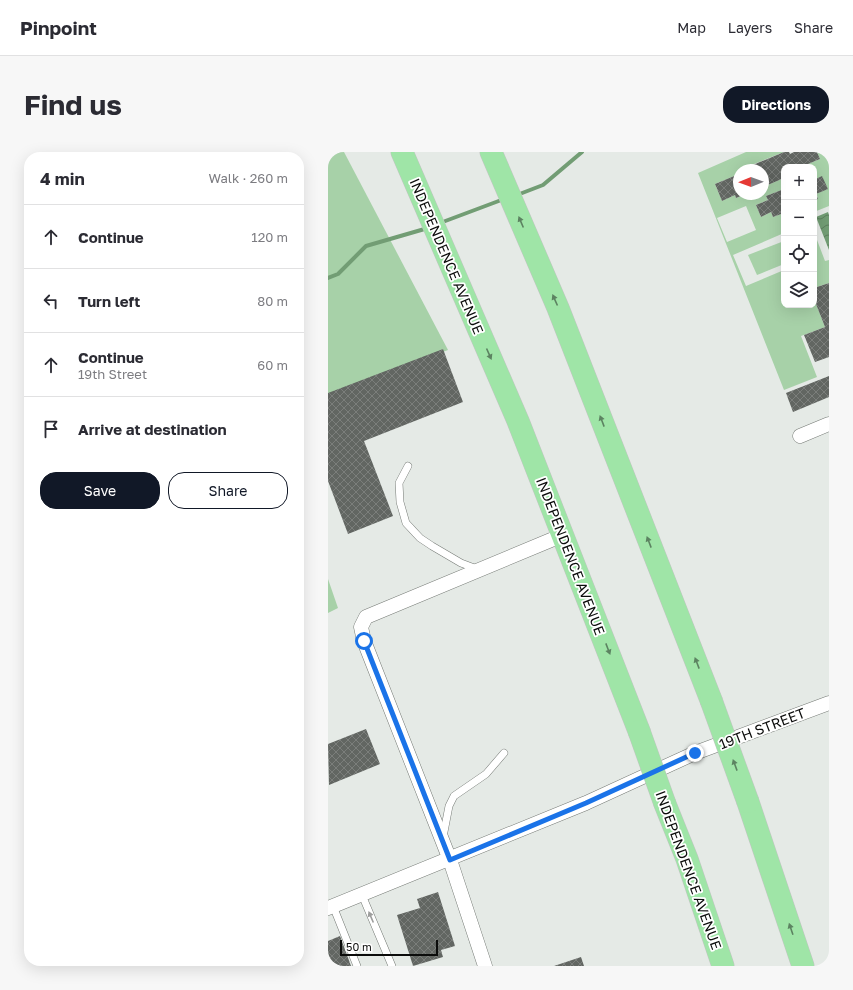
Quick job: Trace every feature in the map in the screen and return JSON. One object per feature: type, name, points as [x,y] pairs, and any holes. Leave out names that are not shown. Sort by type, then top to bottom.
[{"type":"main road","points":[[491,152],[558,308],[711,700],[748,802],[803,966]]},
{"type":"main road","name":"INDEPENDENCE AVENUE","points":[[404,156],[518,421],[563,535],[687,859],[723,966]]},
{"type":"street","points":[[800,436],[829,424]]},
{"type":"street","points":[[485,966],[450,860],[364,641],[361,627],[366,617],[563,535]]},
{"type":"street","name":"19TH STREET","points":[[330,907],[450,860],[586,803],[695,753],[829,703]]},
{"type":"lane","points":[[408,466],[399,483],[400,502],[406,523],[420,538],[432,546],[471,568],[479,569]]},
{"type":"lane","points":[[443,841],[449,806],[454,796],[486,774],[504,753]]},
{"type":"lane","points":[[362,895],[392,966]]},
{"type":"lane","points":[[330,907],[357,966]]},
{"type":"shaded area","points":[[328,152],[344,152],[448,350],[328,397]]},
{"type":"shaded area","points":[[746,152],[784,152],[754,164],[733,164],[733,176],[715,184],[722,201],[733,196],[733,200],[768,200],[756,205],[761,217],[771,212],[773,217],[781,214],[781,234],[733,255],[746,286],[781,271],[781,308],[817,308],[817,307],[825,327],[801,336],[817,377],[784,390],[698,173]],"holes":[[[746,206],[756,230],[727,242],[717,218]]]},
{"type":"shaded area","points":[[817,152],[825,152],[829,163],[829,206],[817,211],[817,194],[827,189],[822,177],[817,179],[817,164],[808,164],[820,159]]},
{"type":"shaded area","points":[[781,179],[781,190],[769,195],[769,184]]},
{"type":"shaded area","points":[[817,240],[825,261],[829,260],[829,283],[817,287]]},
{"type":"shaded area","points":[[781,242],[781,265],[757,275],[748,255]]},
{"type":"shaded area","points":[[328,579],[338,608],[328,613]]},
{"type":"water","points":[[828,212],[829,250],[817,220],[817,217]]},
{"type":"building","points":[[784,152],[789,152],[790,154],[794,152],[817,152],[820,159],[808,164],[781,164],[781,179],[769,184],[769,164],[755,164]]},
{"type":"building","points":[[733,176],[733,196],[722,201],[715,184]]},
{"type":"building","points":[[822,176],[828,189],[817,194],[817,178]]},
{"type":"building","points":[[781,190],[781,214],[773,217],[771,212],[761,217],[756,205],[769,200],[769,195]]},
{"type":"building","points":[[829,283],[829,357],[815,362],[804,335],[825,327],[817,307],[817,287]]},
{"type":"building","points":[[443,349],[463,402],[364,441],[393,516],[348,534],[328,481],[328,393]]},
{"type":"building","points":[[829,376],[829,397],[793,412],[786,393]]},
{"type":"building","points":[[366,729],[380,764],[329,785],[328,744]]},
{"type":"building","points":[[438,892],[455,946],[441,950],[443,957],[413,966],[397,915],[420,908],[417,899]]},
{"type":"building","points":[[340,936],[351,966],[328,966],[328,941]]},
{"type":"building","points":[[581,957],[584,966],[554,966]]},
{"type":"waterway","points":[[517,195],[543,185],[582,152]]},
{"type":"waterway","points":[[440,223],[504,199]]},
{"type":"waterway","points":[[328,278],[338,274],[366,246],[428,228]]},
{"type":"route","points":[[364,641],[450,860],[586,803],[695,753]]}]
